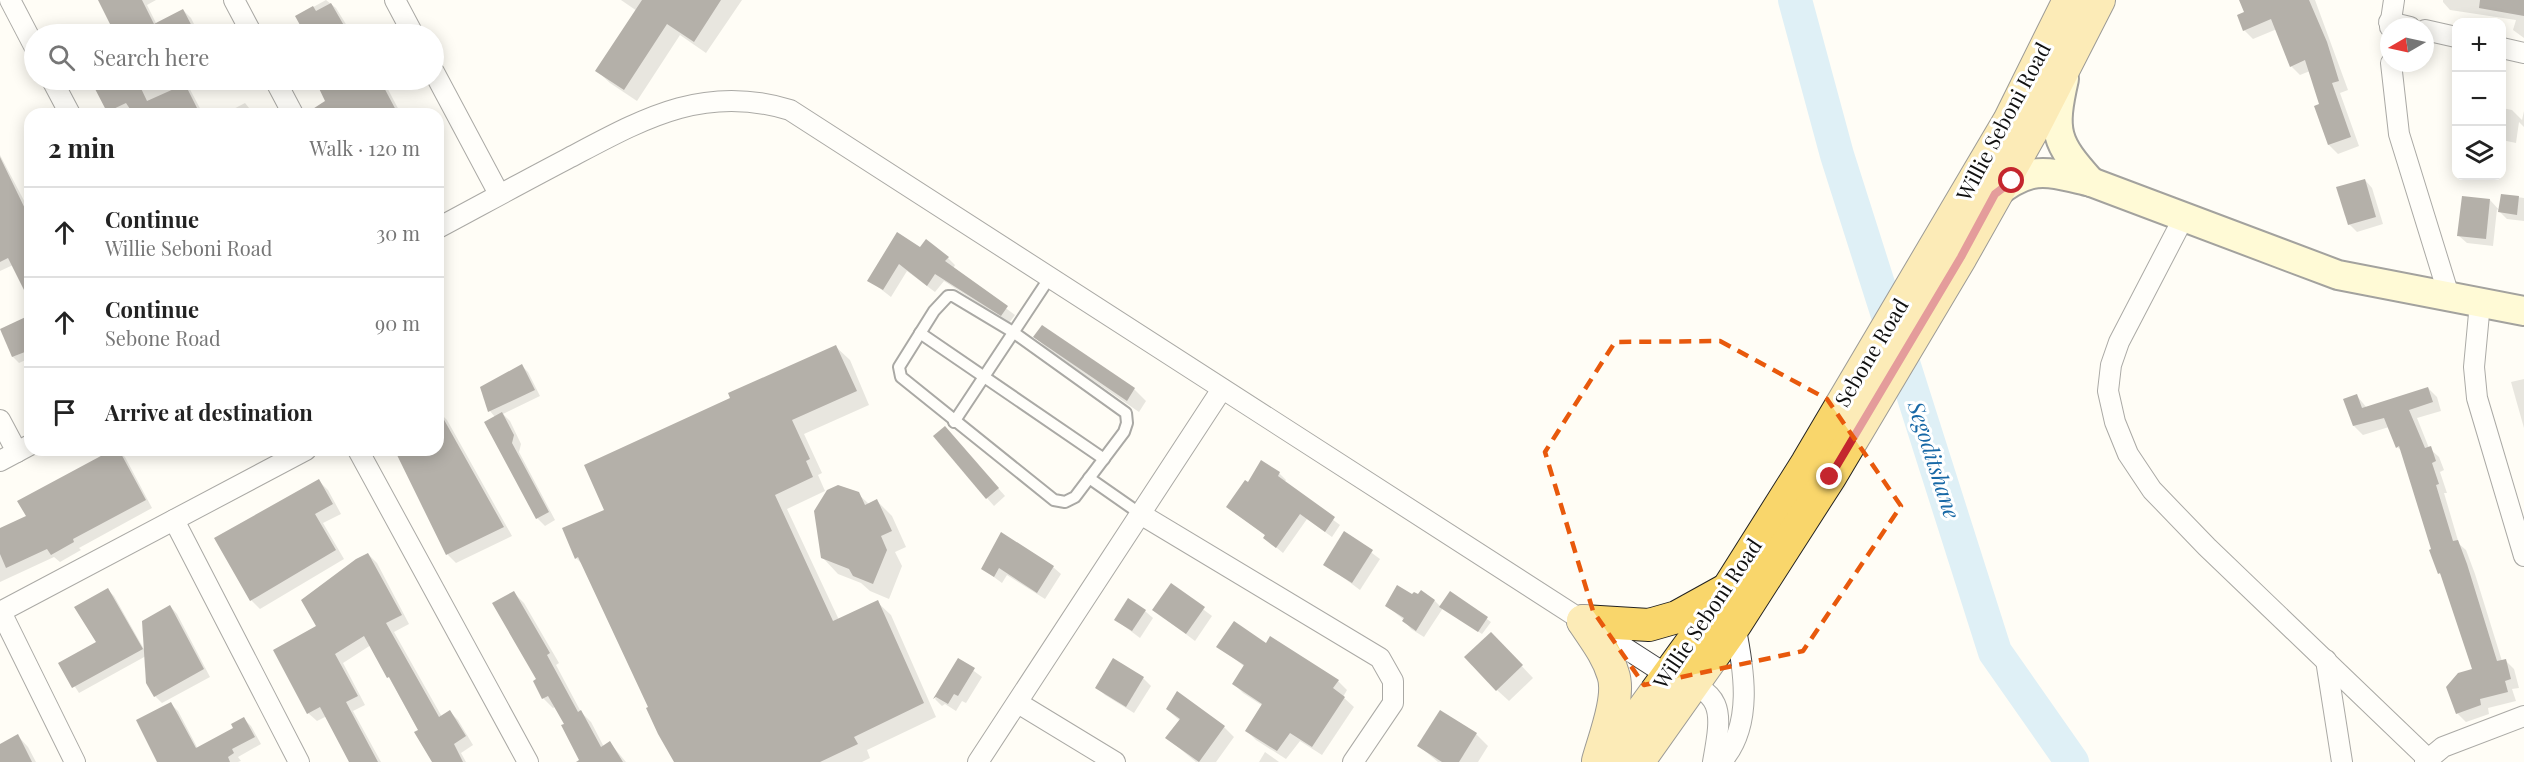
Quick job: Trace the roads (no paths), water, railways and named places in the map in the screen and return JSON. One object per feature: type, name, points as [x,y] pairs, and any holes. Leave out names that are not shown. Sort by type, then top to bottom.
[{"type":"main road","name":"Willie Seboni Road","points":[[1949,250],[2009,120],[2069,0]]},
{"type":"main road","name":"Willie Seboni Road","points":[[1949,250],[1995,194],[2032,131],[2099,0]]},
{"type":"main road","name":"Sebone Road","points":[[1818,470],[1949,250]]},
{"type":"main road","name":"Willie Seboni Road","points":[[1638,762],[1710,617],[1727,589],[1818,470]]},
{"type":"main road","name":"Willie Seboni Road","points":[[1605,762],[1680,679],[1735,625],[1818,470]]},
{"type":"main road","points":[[1583,621],[1649,625],[1664,622],[1727,589]]},
{"type":"main road","points":[[1583,621],[1604,653],[1615,676],[1613,703],[1598,762]]},
{"type":"street","points":[[10,0],[24,27]]},
{"type":"street","points":[[234,0],[247,24]]},
{"type":"street","points":[[395,0],[408,24]]},
{"type":"street","points":[[2390,18],[2394,0]]},
{"type":"street","points":[[2434,32],[2452,37]]},
{"type":"street","points":[[2506,49],[2524,53]]},
{"type":"street","points":[[2068,62],[2057,110],[2058,131],[2067,156],[2091,182]]},
{"type":"street","points":[[2392,72],[2400,134],[2450,299]]},
{"type":"street","points":[[57,90],[67,108]]},
{"type":"street","points":[[280,90],[290,108]]},
{"type":"street","points":[[444,90],[499,194]]},
{"type":"street","points":[[444,225],[646,118],[687,105],[726,100],[764,101],[790,110],[812,122],[1583,621],[1680,679],[1708,693],[1715,702],[1719,714],[1713,762]]},
{"type":"street","points":[[1995,194],[2018,177],[2036,172],[2091,182],[2338,275],[2450,299],[2524,311]]},
{"type":"street","points":[[2184,217],[2119,342],[2108,391],[2115,422],[2128,454],[2152,490],[2207,547],[2326,660],[2426,760],[2443,747],[2524,716]]},
{"type":"street","points":[[2480,303],[2474,367],[2477,398],[2524,556]]},
{"type":"street","points":[[978,762],[1222,389]]},
{"type":"street","points":[[0,420],[16,453]]},
{"type":"street","points":[[75,762],[1,612],[295,456]]},
{"type":"street","points":[[361,456],[528,762]]},
{"type":"street","points":[[1142,514],[1380,658],[1393,681],[1393,703],[1353,762]]},
{"type":"street","points":[[174,520],[299,762]]},
{"type":"street","points":[[1721,762],[1730,752],[1743,715],[1742,666],[1735,625]]},
{"type":"street","points":[[2326,660],[2342,762]]},
{"type":"street","points":[[1018,703],[1115,762]]},
{"type":"lane","points":[[954,422],[1050,277]]},
{"type":"lane","points":[[948,296],[953,296],[1013,332],[1125,413],[1127,423],[1124,432],[1074,497],[1065,502],[1054,501],[954,422],[899,372],[899,367],[934,311],[948,296]]},
{"type":"lane","points":[[920,333],[1104,459]]},
{"type":"lane","points":[[1089,478],[1142,514]]},
{"type":"waterway","name":"Segoditshane","points":[[1795,0],[1837,155],[1995,652],[2072,762]]}]
